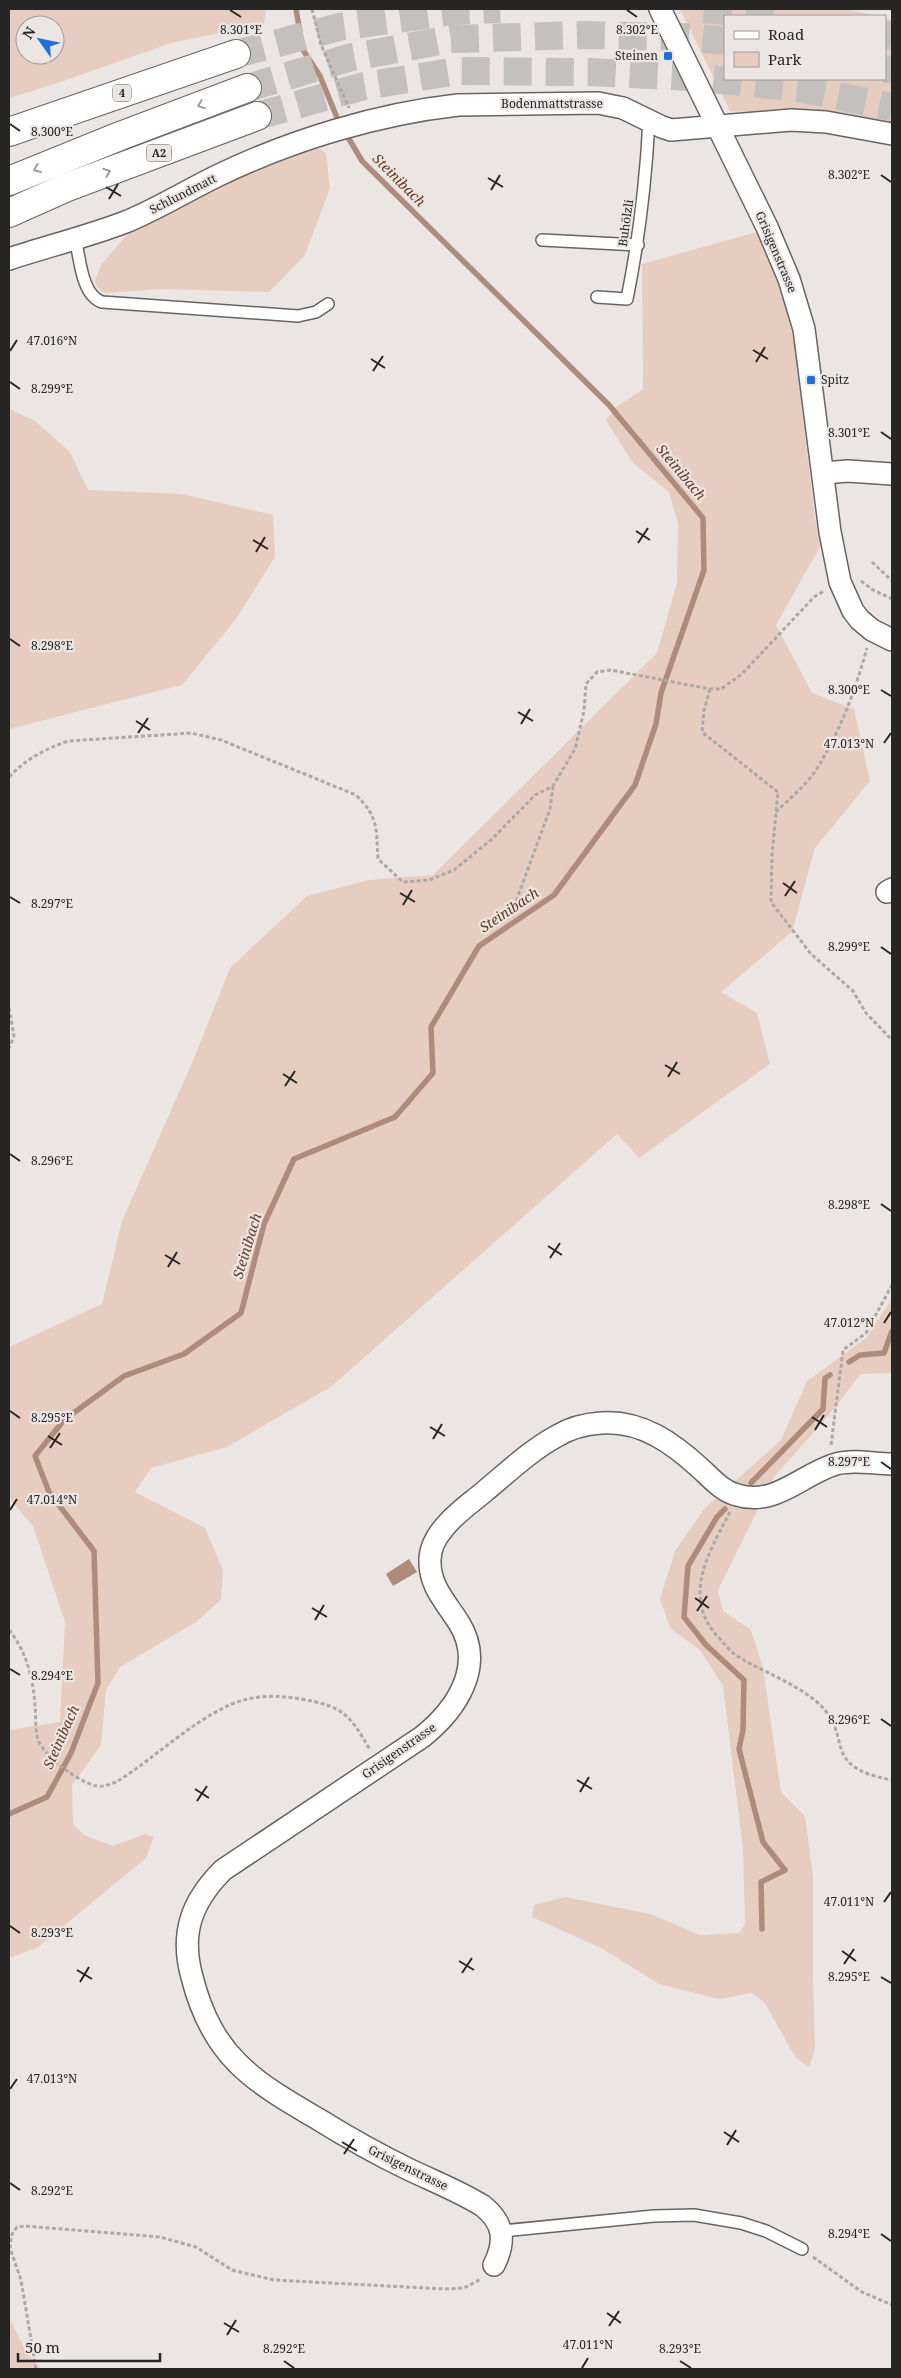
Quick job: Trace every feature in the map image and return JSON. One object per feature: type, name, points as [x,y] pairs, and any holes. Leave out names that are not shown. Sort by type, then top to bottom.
[{"type":"main road","name":"4","points":[[9,132],[236,54]]},
{"type":"main road","name":"A2","points":[[9,181],[120,136],[247,88]]},
{"type":"main road","name":"A2","points":[[9,213],[65,188],[257,116]]},
{"type":"street","name":"Grisigenstrasse","points":[[660,9],[767,227],[789,279],[804,329],[823,473],[853,611],[872,630],[892,640]]},
{"type":"street","name":"Bodenmattstrasse","points":[[356,126],[436,108],[535,103],[613,105],[671,130],[791,120],[826,122],[892,134]]},
{"type":"street","name":"Schlundmatt","points":[[9,259],[126,222],[253,160],[356,126]]},
{"type":"street","points":[[823,473],[848,471],[892,474]]},
{"type":"street","name":"Grisigenstrasse","points":[[502,2231],[494,2216],[476,2201],[366,2148],[278,2096],[251,2077],[235,2062],[216,2036],[200,2004],[191,1974],[186,1943],[188,1927],[194,1911],[213,1880],[237,1859],[380,1766],[422,1737],[447,1715],[461,1695],[467,1676],[470,1654],[468,1640],[432,1579],[430,1557],[436,1538],[455,1516],[536,1450],[558,1435],[580,1426],[602,1423],[626,1424],[650,1432],[669,1442],[720,1486],[738,1496]]},
{"type":"street","points":[[738,1496],[769,1496],[826,1468],[845,1462],[892,1464]]},
{"type":"street","points":[[494,2265],[500,2251],[502,2231]]},
{"type":"lane","name":"Buhölzli","points":[[597,297],[627,299],[638,245],[646,176],[649,120]]},
{"type":"lane","points":[[75,238],[88,289],[96,300],[102,302],[298,316],[316,312],[328,304]]},
{"type":"lane","points":[[542,240],[638,245]]},
{"type":"lane","points":[[502,2231],[654,2216],[694,2215],[741,2223],[766,2231],[802,2249]]},
{"type":"path","points":[[312,9],[320,46],[356,126]]},
{"type":"path","points":[[872,562],[892,582]]},
{"type":"path","points":[[514,907],[550,809],[553,786],[575,748],[584,711],[586,684],[598,672],[611,670],[710,689],[721,689],[730,684],[814,597],[847,579],[892,599]]},
{"type":"path","points":[[776,812],[813,774],[836,734],[857,682],[872,630]]},
{"type":"path","points":[[710,689],[704,710],[702,732],[778,792],[771,902],[811,954],[854,991],[866,1013],[892,1040]]},
{"type":"path","points":[[9,777],[23,762],[48,748],[68,741],[190,734],[221,740],[356,796],[370,809],[376,824],[378,858],[403,882],[429,880],[454,870],[492,838],[534,796],[553,786]]},
{"type":"path","points":[[9,1008],[14,1036],[9,1048]]},
{"type":"path","points":[[826,1468],[834,1428],[842,1350],[866,1332],[892,1285]]},
{"type":"path","points":[[738,1496],[711,1548],[699,1582],[701,1608],[712,1632],[735,1655],[792,1685],[817,1702],[832,1719],[838,1744],[845,1759],[858,1770],[872,1776],[892,1780]]},
{"type":"path","points":[[9,1630],[23,1650],[29,1668],[34,1688],[38,1741],[52,1758],[75,1775],[96,1786],[116,1782],[227,1706],[262,1697],[294,1698],[336,1707],[353,1722],[380,1766]]},
{"type":"path","points":[[36,2369],[21,2280],[10,2248],[11,2236],[17,2227],[25,2226],[160,2237],[196,2247],[232,2270],[274,2280],[456,2289],[474,2284],[494,2265]]},
{"type":"path","points":[[802,2249],[862,2292],[892,2305]]},
{"type":"green space","points":[[9,9],[266,9],[264,24],[171,43],[55,84],[9,98]]},
{"type":"green space","points":[[680,9],[846,9],[873,15],[724,15],[724,80],[886,80],[886,18],[892,20],[892,126],[825,111],[769,113],[730,111]]},
{"type":"green space","points":[[312,148],[320,149],[326,153],[330,188],[305,255],[269,292],[163,289],[104,293],[96,286],[95,280],[101,265],[122,240],[147,217],[239,174]]},
{"type":"green space","points":[[757,232],[779,283],[794,341],[815,519],[821,545],[776,625],[812,693],[854,709],[870,781],[815,848],[792,932],[721,992],[757,1013],[770,1064],[639,1158],[617,1134],[332,1386],[227,1447],[151,1468],[135,1492],[205,1528],[223,1570],[221,1600],[196,1622],[120,1667],[106,1690],[101,1745],[72,1785],[73,1824],[84,1835],[113,1846],[145,1834],[154,1837],[146,1858],[37,1948],[9,1958],[9,1730],[60,1722],[65,1622],[33,1526],[9,1498],[9,1347],[102,1304],[122,1221],[192,1063],[230,968],[307,896],[369,880],[433,875],[657,653],[677,583],[678,524],[669,492],[632,462],[606,420],[616,407],[643,389],[642,264]]},
{"type":"green space","points":[[9,409],[35,421],[70,452],[88,490],[182,494],[273,515],[275,557],[236,619],[182,685],[9,729]]},
{"type":"green space","points":[[892,1299],[892,1373],[861,1374],[829,1415],[774,1477],[718,1590],[723,1611],[751,1630],[763,1668],[781,1792],[805,1816],[813,1876],[815,2049],[809,2067],[795,2057],[765,2003],[752,1993],[719,1999],[659,1984],[601,1948],[532,1917],[534,1905],[565,1897],[650,1914],[700,1935],[739,1933],[745,1924],[743,1849],[723,1686],[700,1650],[670,1628],[660,1599],[675,1551],[704,1509],[781,1440],[807,1381],[866,1338]]},
{"type":"green space","points":[[9,2318],[28,2355],[41,2369],[9,2369]]},
{"type":"shaded area","points":[[409,1559],[417,1572],[393,1586],[386,1574]]},
{"type":"waterway","name":"Steinibach","points":[[296,9],[303,50],[320,76],[340,125]]},
{"type":"waterway","name":"Steinibach","points":[[9,1814],[47,1797],[71,1753],[98,1683],[94,1551],[49,1492],[35,1456],[64,1420],[124,1376],[184,1354],[241,1313],[264,1224],[294,1159],[395,1117],[433,1073],[431,1027],[479,946],[554,895],[635,785],[656,724],[661,693],[704,570],[703,518],[609,405],[362,161],[345,132]]},
{"type":"waterway","points":[[849,1362],[860,1355],[884,1353],[892,1331]]},
{"type":"waterway","points":[[751,1483],[823,1409],[825,1378],[830,1375]]},
{"type":"waterway","points":[[725,1509],[717,1517],[688,1566],[684,1617],[706,1645],[744,1680],[743,1730],[739,1749],[763,1842],[785,1870],[761,1882],[762,1929]]},
{"type":"tunnel","points":[[236,54],[339,27],[454,11],[500,9]]},
{"type":"tunnel","points":[[704,9],[766,15]]},
{"type":"tunnel","points":[[247,88],[348,58],[451,39],[583,35],[685,37],[724,41]]},
{"type":"tunnel","points":[[886,35],[892,36]]},
{"type":"tunnel","points":[[886,69],[892,70]]},
{"type":"tunnel","points":[[257,116],[364,86],[458,71],[589,72],[691,77],[798,88],[892,107]]},
{"type":"place","name":"Steinen","points":[[668,56]]},
{"type":"place","name":"Spitz","points":[[811,380]]}]
